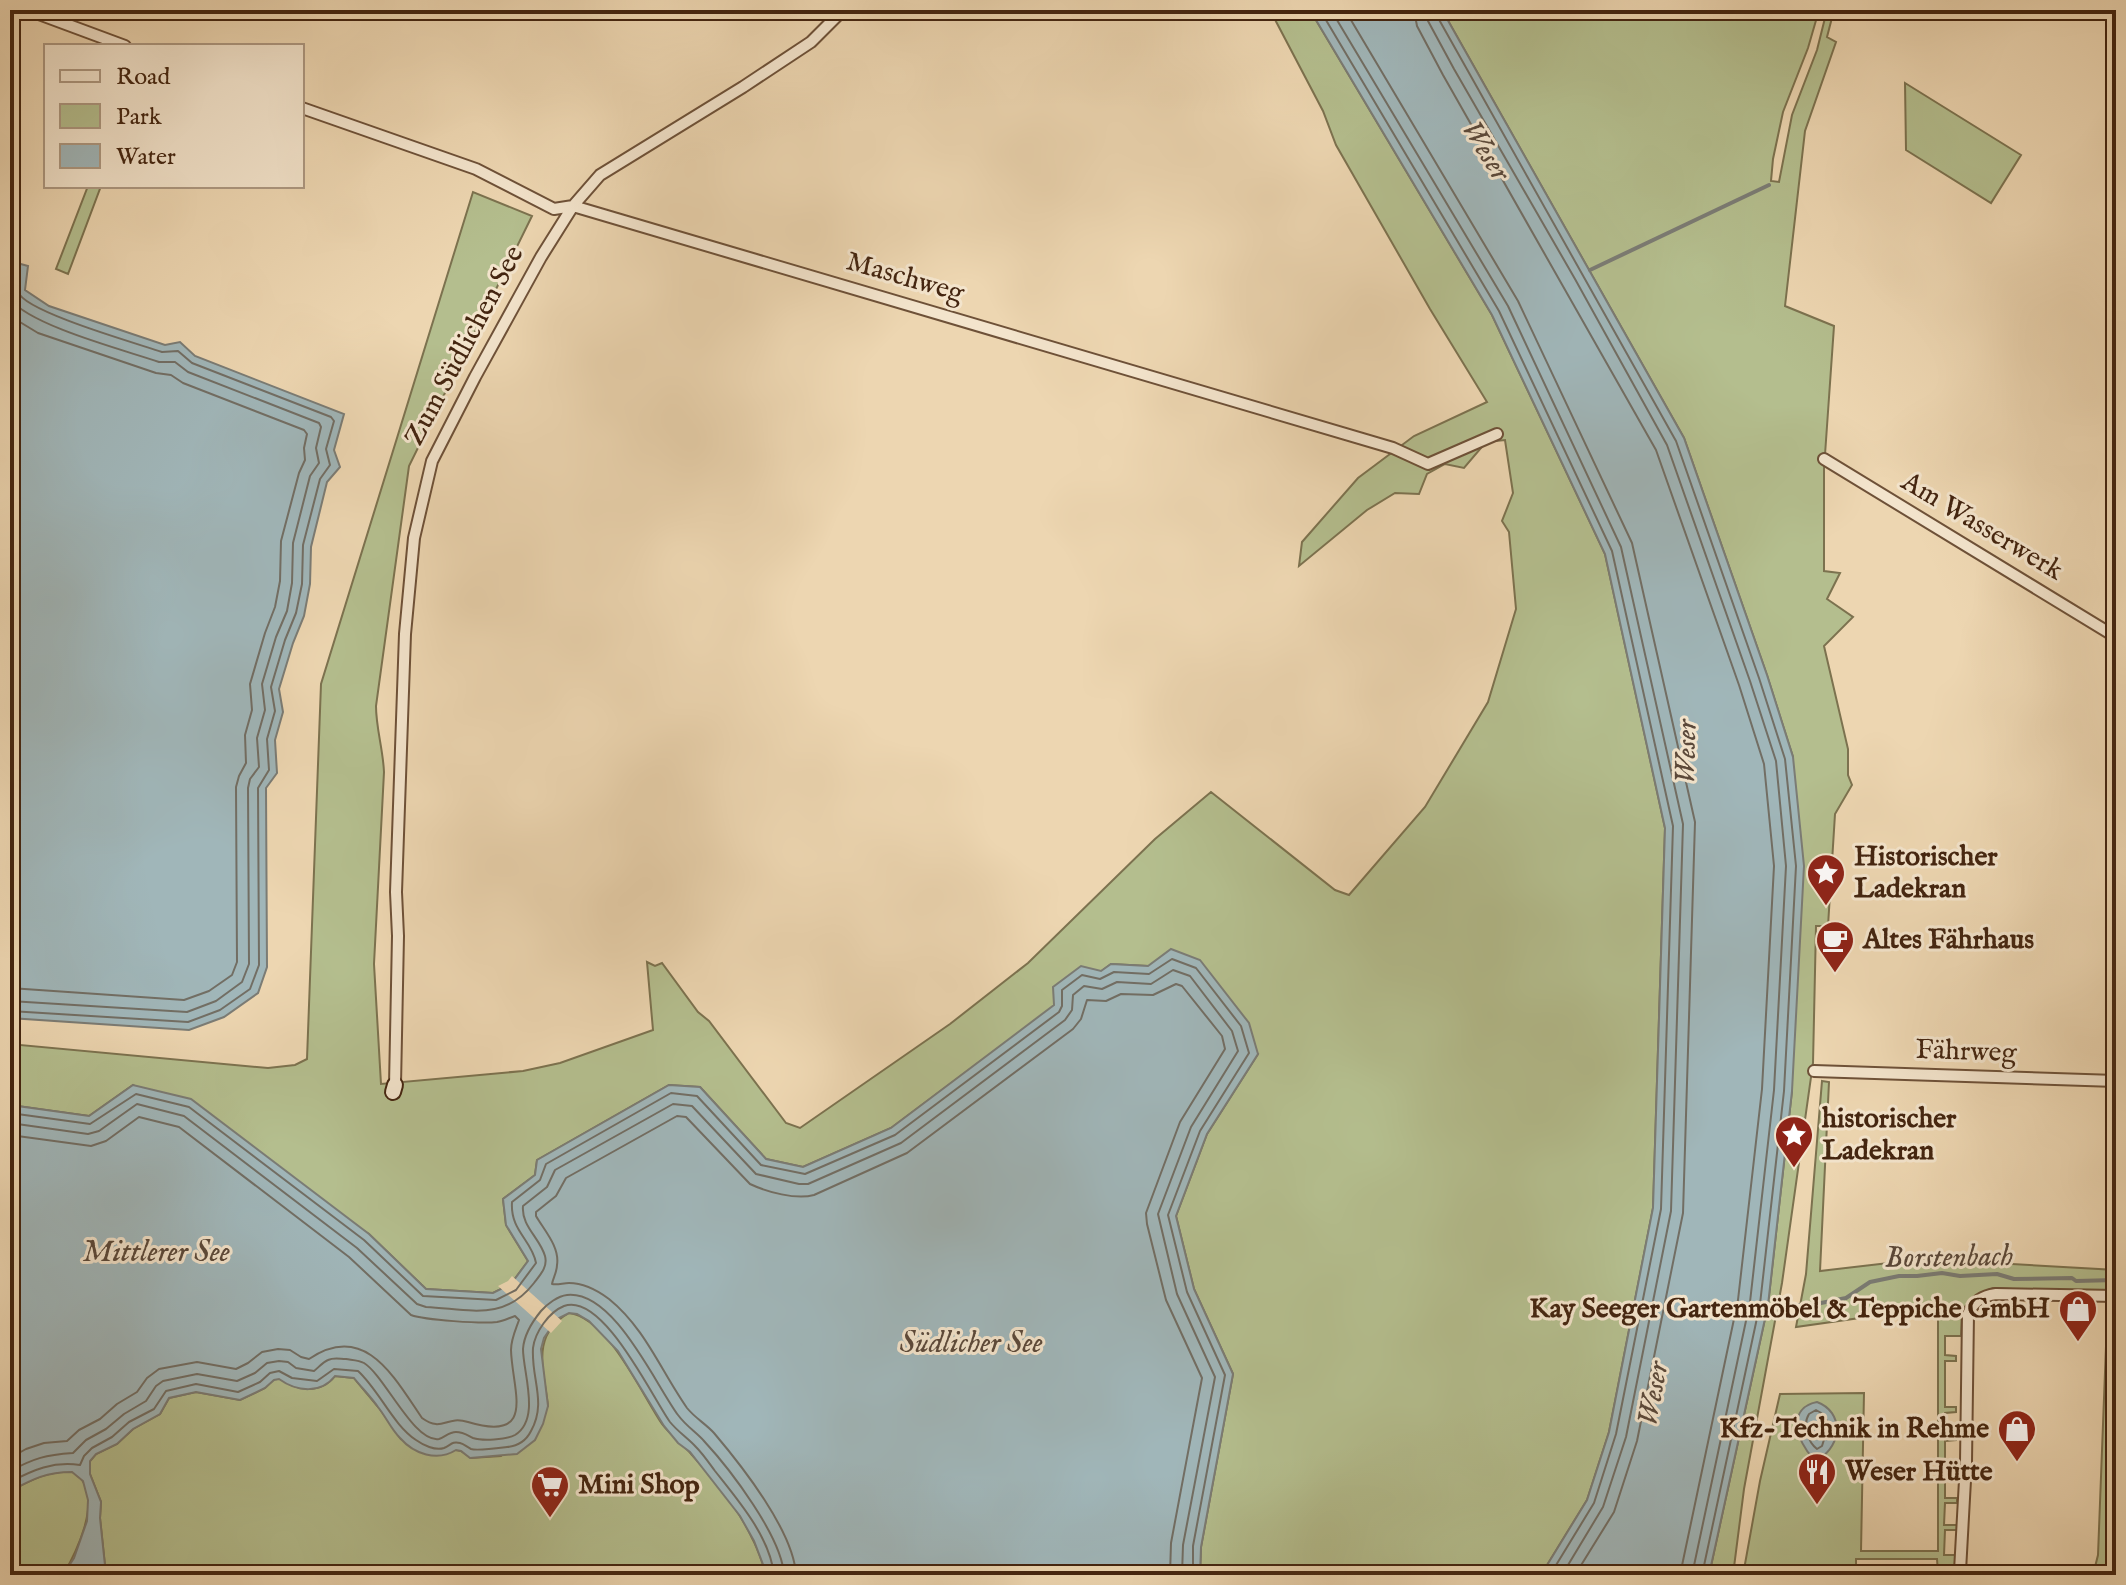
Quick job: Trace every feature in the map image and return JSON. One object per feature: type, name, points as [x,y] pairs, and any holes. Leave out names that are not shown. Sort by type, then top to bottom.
[{"type":"street","points":[[28,10],[120,44]]},
{"type":"street","name":"Zum Südlichen See","points":[[394,1088],[398,936],[396,892],[405,634],[414,538],[432,461],[541,257],[573,206],[600,175],[811,42],[843,10]]},
{"type":"street","name":"Maschweg","points":[[304,109],[476,169],[554,209],[573,206],[1393,448],[1428,464],[1497,434]]},
{"type":"street","name":"Am Wasserwerk","points":[[1824,459],[2116,637]]},
{"type":"street","name":"Fährweg","points":[[1814,1071],[2116,1081]]},
{"type":"street","points":[[1958,1575],[1966,1462],[1968,1314],[1972,1305],[1980,1298],[1996,1294],[2116,1296]]},
{"type":"green space","points":[[1270,10],[1310,10],[1492,315],[1605,554],[1665,828],[1653,1208],[1609,1432],[1587,1500],[1541,1575],[1200,1575],[1201,1547],[1233,1374],[1194,1289],[1176,1216],[1207,1134],[1258,1054],[1148,966],[1111,964],[891,1128],[803,1167],[766,1159],[700,1087],[669,1085],[537,1160],[535,1175],[503,1199],[506,1225],[528,1261],[511,1284],[493,1293],[426,1289],[369,1234],[133,1085],[89,1116],[10,1105],[10,1044],[268,1068],[295,1065],[307,1059],[321,684],[473,192],[532,216],[409,466],[376,706],[384,772],[374,964],[381,1084],[523,1071],[560,1063],[653,1030],[647,962],[655,966],[662,963],[786,1123],[800,1128],[950,1024],[1028,963],[1155,839],[1211,792],[1335,890],[1349,895],[1425,807],[1488,702],[1516,609],[1509,532],[1502,521],[1513,493],[1505,440],[1486,442],[1464,468],[1445,464],[1427,474],[1419,494],[1395,493],[1367,510],[1299,566],[1302,542],[1358,478],[1414,436],[1487,402],[1336,145],[1323,111]]},
{"type":"green space","points":[[1442,10],[1819,10],[1783,112],[1771,181],[1779,182],[1792,115],[1817,50],[1827,10],[1834,10],[1827,37],[1836,42],[1805,131],[1785,306],[1834,326],[1824,469],[1824,571],[1840,573],[1827,599],[1853,617],[1824,646],[1848,749],[1848,775],[1852,785],[1835,814],[1828,926],[1816,926],[1813,1063],[1782,1283],[1744,1489],[1733,1575],[1709,1575],[1768,1305],[1792,1091],[1793,757],[1684,438]]},
{"type":"green space","points":[[1905,83],[2021,155],[1991,203],[1906,150]]},
{"type":"green space","points":[[87,188],[100,188],[68,274],[56,269]]},
{"type":"green space","points":[[1822,1081],[1829,1082],[1820,1271],[1923,1259],[2116,1270],[2116,1575],[2093,1575],[2098,1555],[2108,1294],[1993,1288],[1975,1296],[1962,1313],[1961,1336],[1945,1336],[1945,1355],[1956,1356],[1956,1361],[1945,1361],[1945,1407],[1956,1407],[1956,1412],[1945,1413],[1945,1435],[1956,1436],[1956,1440],[1945,1441],[1945,1463],[1956,1463],[1956,1467],[1945,1467],[1945,1471],[1957,1472],[1956,1476],[1945,1476],[1945,1498],[1957,1498],[1957,1503],[1945,1503],[1944,1525],[1957,1525],[1957,1530],[1945,1530],[1944,1555],[1959,1555],[1955,1567],[1938,1573],[1937,1559],[1856,1559],[1856,1572],[1867,1575],[1743,1575],[1780,1394],[1864,1393],[1861,1551],[1938,1551],[1938,1307],[1796,1327],[1806,1274]]},
{"type":"green space","points":[[569,1313],[583,1318],[610,1342],[662,1424],[726,1495],[747,1528],[767,1575],[106,1575],[101,1502],[90,1474],[90,1461],[96,1454],[117,1444],[133,1429],[160,1414],[169,1398],[196,1392],[240,1400],[265,1388],[274,1379],[280,1378],[294,1386],[309,1389],[323,1386],[335,1376],[354,1378],[401,1439],[461,1451],[471,1458],[501,1456],[548,1406],[542,1354],[544,1343],[557,1322]]},
{"type":"green space","points":[[72,1471],[87,1490],[87,1515],[74,1554],[63,1575],[10,1575],[10,1491],[47,1475]]},
{"type":"water","name":"Weser","points":[[1310,10],[1442,10],[1684,438],[1793,757],[1804,866],[1792,1091],[1768,1305],[1709,1575],[1541,1575],[1587,1500],[1609,1432],[1653,1208],[1665,828],[1605,554],[1492,315]]},
{"type":"water","points":[[10,261],[28,266],[25,290],[49,306],[165,345],[180,342],[195,356],[344,414],[334,450],[340,467],[327,482],[311,547],[310,584],[304,616],[279,689],[283,712],[275,740],[277,773],[266,788],[267,967],[258,993],[224,1017],[189,1030],[10,1018]]},
{"type":"water","name":"Südlicher See","points":[[1171,949],[1200,960],[1249,1023],[1258,1054],[1207,1134],[1176,1216],[1194,1289],[1233,1374],[1201,1547],[1200,1575],[767,1575],[740,1516],[690,1452],[664,1426],[618,1351],[589,1321],[569,1313],[557,1319],[544,1338],[541,1349],[548,1406],[535,1440],[517,1454],[470,1458],[456,1450],[434,1456],[419,1452],[400,1438],[354,1378],[335,1376],[323,1386],[308,1389],[293,1387],[279,1379],[240,1400],[196,1392],[169,1398],[160,1414],[133,1429],[117,1444],[96,1454],[90,1461],[90,1474],[101,1502],[106,1575],[63,1575],[74,1558],[87,1521],[88,1500],[83,1481],[72,1472],[55,1473],[10,1491],[10,1105],[89,1116],[133,1085],[191,1099],[369,1234],[426,1289],[493,1293],[511,1284],[528,1261],[506,1225],[503,1199],[535,1175],[537,1160],[669,1085],[700,1087],[766,1159],[803,1167],[891,1128],[1054,1005],[1053,987],[1081,966],[1101,971],[1111,964],[1148,966]]},
{"type":"water","points":[[1817,1402],[1832,1413],[1837,1429],[1832,1446],[1819,1459],[1813,1458],[1807,1451],[1797,1426],[1801,1411]]},
{"type":"pier","points":[[512,1276],[562,1321],[551,1333],[498,1286]]},
{"type":"waterway","points":[[1590,270],[1769,185]]},
{"type":"waterway","name":"Borstenbach","points":[[1763,1306],[1811,1305],[1846,1298],[1870,1282],[1899,1276],[1997,1274],[2014,1279],[2116,1280]]},
{"type":"place","name":"Historischer Ladekran","points":[[1826,907]]},
{"type":"place","name":"Altes Fährhaus","points":[[1835,974]]},
{"type":"place","name":"historischer Ladekran","points":[[1794,1169]]},
{"type":"place","name":"Kay Seeger Gartenmöbel & Teppiche GmbH","points":[[2078,1343]]},
{"type":"place","name":"Kfz-Technik in Rehme","points":[[2017,1463]]},
{"type":"place","name":"Weser Hütte","points":[[1817,1506]]},
{"type":"place","name":"Mini Shop","points":[[550,1519]]},
{"type":"water label","name":"Mittlerer See","points":[[156,1253]]}]
